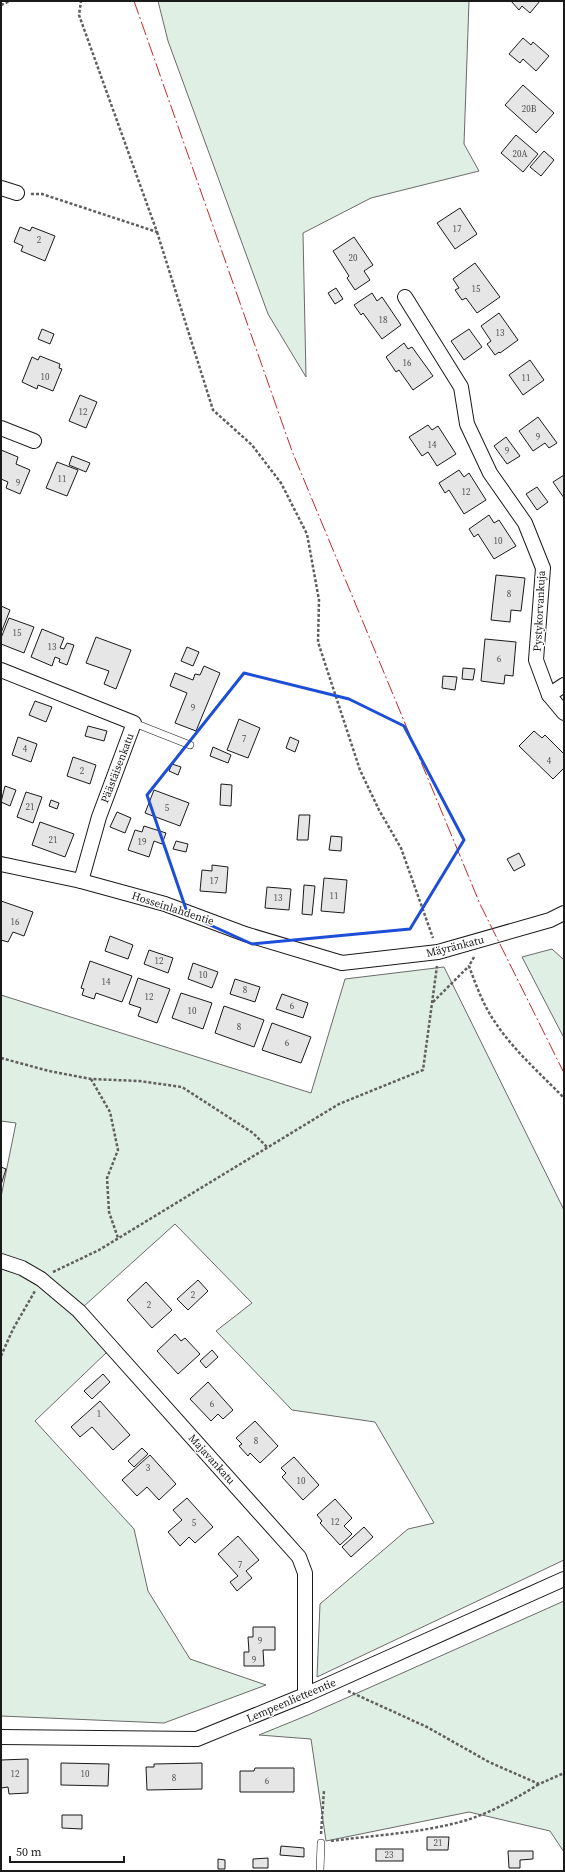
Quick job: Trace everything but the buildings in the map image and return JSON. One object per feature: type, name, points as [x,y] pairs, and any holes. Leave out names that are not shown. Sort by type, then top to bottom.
[{"type":"street","points":[[1,188],[17,194]]},
{"type":"street","name":"Pystykorvankuja","points":[[405,298],[461,387],[467,424],[490,473],[525,523],[543,568],[536,660],[549,695],[564,713]]},
{"type":"street","points":[[1,428],[34,441]]},
{"type":"street","name":"Päästäisenkatu","points":[[1,670],[134,723],[98,817],[81,881]]},
{"type":"street","points":[[549,695],[564,685]]},
{"type":"street","name":"Hosseinlahdentie","points":[[1,864],[81,881],[165,904],[245,934],[342,963]]},
{"type":"street","name":"Mäyränkatu","points":[[342,963],[438,952],[550,920],[564,913]]},
{"type":"street","name":"Majavankatu","points":[[1,1261],[22,1268],[41,1279],[79,1311],[300,1557],[305,1573],[305,1695]]},
{"type":"street","name":"Lempeenlietteentie","points":[[1,1737],[197,1739],[334,1683],[564,1579]]},
{"type":"lane","points":[[134,723],[190,745]]},
{"type":"lane","points":[[320,1871],[321,1843]]},
{"type":"path","points":[[1,5],[10,1]]},
{"type":"path","points":[[1,1356],[13,1329],[41,1279],[118,1238],[339,1104],[423,1070],[433,1002],[438,952],[401,848],[379,810],[360,770],[318,642],[319,600],[307,534],[281,483],[252,445],[213,410],[157,232],[79,15],[81,1]]},
{"type":"path","points":[[17,194],[42,194],[157,232]]},
{"type":"path","points":[[433,1002],[469,966],[480,940]]},
{"type":"path","points":[[469,966],[484,1003],[494,1021],[527,1062],[564,1098]]},
{"type":"path","points":[[1,1058],[49,1071],[91,1079],[139,1081],[182,1087],[253,1133],[267,1147]]},
{"type":"path","points":[[91,1079],[110,1112],[118,1150],[107,1178],[110,1212],[118,1238]]},
{"type":"path","points":[[334,1683],[361,1698],[427,1727],[489,1762],[538,1784]]},
{"type":"path","points":[[324,1790],[321,1843],[398,1833],[467,1820],[510,1801],[538,1784],[564,1773]]},
{"type":"highlighted area","points":[[244,673],[349,699],[404,726],[464,840],[410,929],[252,944],[188,915],[147,795]]},
{"type":"green space","points":[[158,1],[469,1],[464,144],[479,171],[371,198],[303,233],[306,377],[268,314],[168,41]]},
{"type":"green space","points":[[552,949],[564,960],[564,1038],[522,957]]},
{"type":"green space","points":[[444,967],[564,1210],[564,1560],[317,1677],[320,1604],[408,1529],[434,1523],[375,1422],[292,1410],[216,1331],[252,1303],[175,1224],[73,1316],[107,1352],[35,1421],[134,1529],[148,1591],[190,1659],[266,1685],[164,1723],[1,1716],[1,1197],[16,1123],[1,1121],[1,995],[311,1093],[345,979]]},
{"type":"green space","points":[[564,1601],[564,1852],[550,1831],[469,1812],[326,1841],[311,1739],[259,1735],[308,1715]]},
{"type":"power","points":[[134,1],[292,451],[480,904],[564,1073]]}]
